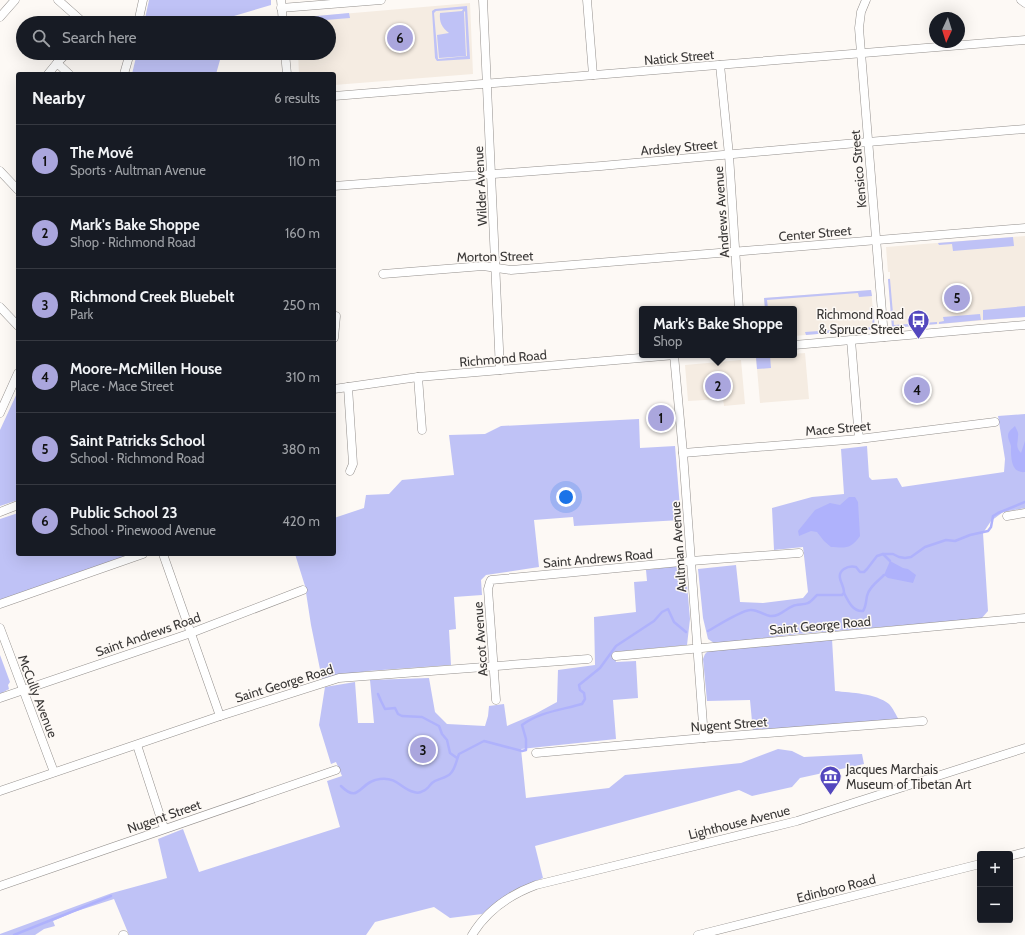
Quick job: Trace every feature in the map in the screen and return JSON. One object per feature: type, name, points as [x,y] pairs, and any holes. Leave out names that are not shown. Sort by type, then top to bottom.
[{"type":"street","points":[[0,17],[15,0]]},
{"type":"street","points":[[58,0],[76,16]]},
{"type":"street","points":[[140,16],[143,0]]},
{"type":"street","points":[[282,16],[281,4],[381,0]]},
{"type":"street","name":"Wilder Avenue","points":[[483,0],[500,370]]},
{"type":"street","points":[[587,0],[593,76]]},
{"type":"street","name":"Kensico Street","points":[[866,0],[860,19],[861,53],[884,337]]},
{"type":"street","points":[[1021,0],[1025,3]]},
{"type":"street","name":"Natick Street","points":[[336,96],[1025,40]]},
{"type":"street","points":[[50,72],[61,60]]},
{"type":"street","points":[[125,72],[128,60]]},
{"type":"street","points":[[286,60],[287,72]]},
{"type":"street","points":[[58,63],[67,72]]},
{"type":"street","name":"Andrews Avenue","points":[[720,65],[736,252],[739,306]]},
{"type":"street","name":"Ardsley Street","points":[[336,186],[728,155],[1025,129]]},
{"type":"street","points":[[0,171],[16,188]]},
{"type":"street","name":"Center Street","points":[[607,262],[1025,228]]},
{"type":"street","name":"Morton Street","points":[[383,274],[483,266],[511,270],[607,262]]},
{"type":"street","points":[[0,307],[16,324]]},
{"type":"street","points":[[797,345],[1025,325]]},
{"type":"street","points":[[851,340],[859,439]]},
{"type":"street","name":"Richmond Road","points":[[336,389],[418,377],[639,358]]},
{"type":"street","name":"Aultman Avenue","points":[[674,358],[683,453],[704,738]]},
{"type":"street","points":[[0,413],[16,377]]},
{"type":"street","points":[[418,377],[422,430]]},
{"type":"street","points":[[348,387],[353,464],[350,471]]},
{"type":"street","name":"Mace Street","points":[[683,453],[859,439],[995,422]]},
{"type":"street","points":[[0,512],[16,506]]},
{"type":"street","points":[[1007,516],[1025,513]]},
{"type":"street","name":"Saint Andrews Road","points":[[495,579],[691,561],[799,553]]},
{"type":"street","points":[[0,604],[137,556]]},
{"type":"street","points":[[164,556],[220,716]]},
{"type":"street","name":"Ascot Avenue","points":[[495,579],[490,582],[488,589],[496,700]]},
{"type":"street","name":"Saint Andrews Road","points":[[0,698],[191,633],[303,590]]},
{"type":"street","name":"Saint George Road","points":[[616,656],[1025,618]]},
{"type":"street","name":"McCully Avenue","points":[[0,628],[54,772]]},
{"type":"street","name":"Saint George Road","points":[[0,791],[220,716],[339,678],[588,659]]},
{"type":"street","name":"Nugent Street","points":[[536,753],[923,721]]},
{"type":"street","points":[[137,745],[164,828]]},
{"type":"street","name":"Lighthouse Avenue","points":[[472,935],[487,915],[498,904],[522,890],[536,885],[797,821],[1025,748]]},
{"type":"street","name":"Nugent Street","points":[[0,886],[164,828],[336,770]]},
{"type":"street","points":[[1013,855],[1025,852]]},
{"type":"street","name":"Edinboro Road","points":[[698,935],[977,865]]},
{"type":"shaded area","points":[[149,0],[271,0],[271,5],[234,16],[146,16]]},
{"type":"shaded area","points":[[470,3],[473,74],[336,85],[336,72],[299,72],[298,60],[336,60],[336,16],[318,16]]},
{"type":"shaded area","points":[[467,6],[470,59],[437,61],[435,58],[432,11],[435,9]],"holes":[[[463,9],[462,11],[440,13],[440,19],[444,29],[449,33],[437,35],[439,58],[466,56],[465,11],[467,56],[438,59],[434,13],[436,11]]]},
{"type":"shaded area","points":[[349,13],[350,18],[336,19],[336,16],[317,16]]},
{"type":"shaded area","points":[[135,60],[220,60],[217,72],[132,72]]},
{"type":"shaded area","points":[[1025,236],[1025,317],[892,328],[888,279],[890,278],[890,272],[888,272],[886,247]]},
{"type":"shaded area","points":[[1013,237],[1014,246],[953,251],[952,244],[939,245],[938,243]]},
{"type":"shaded area","points":[[888,279],[890,279],[894,325],[937,322],[937,324],[892,328]]},
{"type":"shaded area","points":[[871,290],[875,329],[797,336],[797,306],[765,306],[764,298]]},
{"type":"shaded area","points":[[871,290],[872,296],[859,297],[858,293],[767,300],[768,306],[765,306],[764,298]]},
{"type":"shaded area","points":[[873,306],[875,329],[806,335],[805,332],[873,327],[871,308]]},
{"type":"shaded area","points":[[1025,306],[1025,317],[983,320],[983,310]]},
{"type":"shaded area","points":[[980,314],[981,320],[939,324],[939,322],[944,321],[943,317]]},
{"type":"shaded area","points":[[805,353],[809,399],[760,403],[756,358],[797,358],[797,354]]},
{"type":"shaded area","points":[[756,358],[770,358],[771,368],[757,369]]},
{"type":"shaded area","points":[[741,360],[745,404],[724,406],[723,399],[688,401],[685,365]]},
{"type":"shaded area","points":[[16,395],[16,501],[0,506],[0,430]]},
{"type":"shaded area","points":[[1025,414],[1025,508],[1003,512],[991,521],[983,533],[988,611],[981,619],[798,634],[721,643],[714,643],[708,639],[703,618],[698,569],[736,565],[740,602],[763,603],[803,598],[808,592],[803,547],[774,550],[772,508],[812,497],[844,494],[841,449],[867,446],[869,477],[872,480],[897,478],[902,487],[1004,472],[1005,459],[998,416]]},
{"type":"shaded area","points":[[639,419],[640,448],[675,446],[681,520],[574,526],[573,517],[534,520],[539,567],[486,575],[481,580],[482,595],[454,597],[456,629],[449,630],[451,665],[368,671],[322,679],[305,586],[296,556],[336,556],[336,517],[364,508],[366,495],[389,494],[402,480],[454,475],[449,435],[485,434],[501,426]]},
{"type":"shaded area","points":[[1015,426],[1018,433],[1017,447],[1021,453],[1025,441],[1025,472],[1016,470],[1012,463],[1011,446],[1008,434],[1009,431]]},
{"type":"shaded area","points":[[849,497],[855,497],[858,502],[860,536],[854,543],[848,547],[831,547],[817,532],[811,531],[799,536],[798,531],[815,510],[830,503],[840,505]]},
{"type":"shaded area","points":[[16,514],[16,556],[127,556],[0,601],[0,519]]},
{"type":"shaded area","points":[[890,561],[908,569],[916,575],[913,583],[888,578],[884,575]]},
{"type":"shaded area","points":[[678,566],[684,568],[686,573],[690,619],[687,645],[614,652],[616,662],[636,661],[638,698],[613,700],[616,739],[521,749],[526,798],[609,788],[625,775],[741,763],[778,749],[792,751],[804,757],[862,754],[864,764],[800,778],[792,787],[752,796],[739,790],[535,846],[543,878],[512,891],[482,914],[450,918],[434,907],[375,922],[366,935],[129,935],[114,899],[74,912],[53,921],[55,926],[44,929],[35,935],[0,935],[112,893],[167,878],[158,839],[183,829],[199,872],[340,827],[327,781],[342,776],[336,762],[331,764],[319,725],[325,687],[355,682],[358,723],[374,723],[370,680],[429,678],[435,712],[447,724],[485,726],[489,706],[504,704],[507,726],[535,714],[557,702],[558,670],[595,665],[594,617],[636,612],[634,582],[647,581],[646,570]]},
{"type":"shaded area","points":[[832,639],[835,691],[863,694],[883,700],[889,704],[899,720],[753,732],[750,700],[707,701],[703,659],[708,651]]},
{"type":"shaded area","points":[[0,655],[10,682],[8,685],[9,689],[0,694]]},
{"type":"waterway","points":[[708,631],[746,611],[755,610],[770,616],[774,616],[795,605],[805,604],[812,601],[817,595],[842,595],[844,590],[840,575],[845,568],[856,567],[860,572],[864,572],[877,556],[883,554],[893,554],[905,558],[911,557],[925,547],[946,540],[955,541],[970,535],[988,531],[991,527],[993,516],[1025,502]]},
{"type":"waterway","points":[[883,554],[890,561]]},
{"type":"waterway","points":[[844,593],[856,610],[863,611],[870,590],[884,575]]},
{"type":"waterway","points":[[341,786],[347,791],[356,793],[373,781],[386,779],[395,781],[416,793],[426,790],[434,781],[451,773],[459,754],[484,741],[522,751],[526,750],[526,739],[522,725],[543,714],[582,704],[585,699],[584,693],[580,690],[579,685],[600,668],[616,646],[654,621],[662,612],[668,609],[674,622],[686,632]]},
{"type":"waterway","points":[[378,694],[385,709],[395,708],[398,714],[402,716],[422,717],[439,726],[442,734],[447,740],[450,753],[457,758]]},
{"type":"waterway","points":[[14,935],[111,896]]},
{"type":"place","name":"Public School 23","points":[[400,38]]},
{"type":"place","name":"Saint Patricks School","points":[[957,298]]},
{"type":"place","name":"Richmond Road & Spruce Street","points":[[919,340]]},
{"type":"place","name":"Mark's Bake Shoppe","points":[[718,386]]},
{"type":"place","name":"Moore-McMillen House","points":[[917,390]]},
{"type":"place","name":"The Mové","points":[[661,418]]},
{"type":"place","name":"Richmond Creek Bluebelt","points":[[423,750]]},
{"type":"place","name":"Jacques Marchais Museum of Tibetan Art","points":[[830,796]]}]
